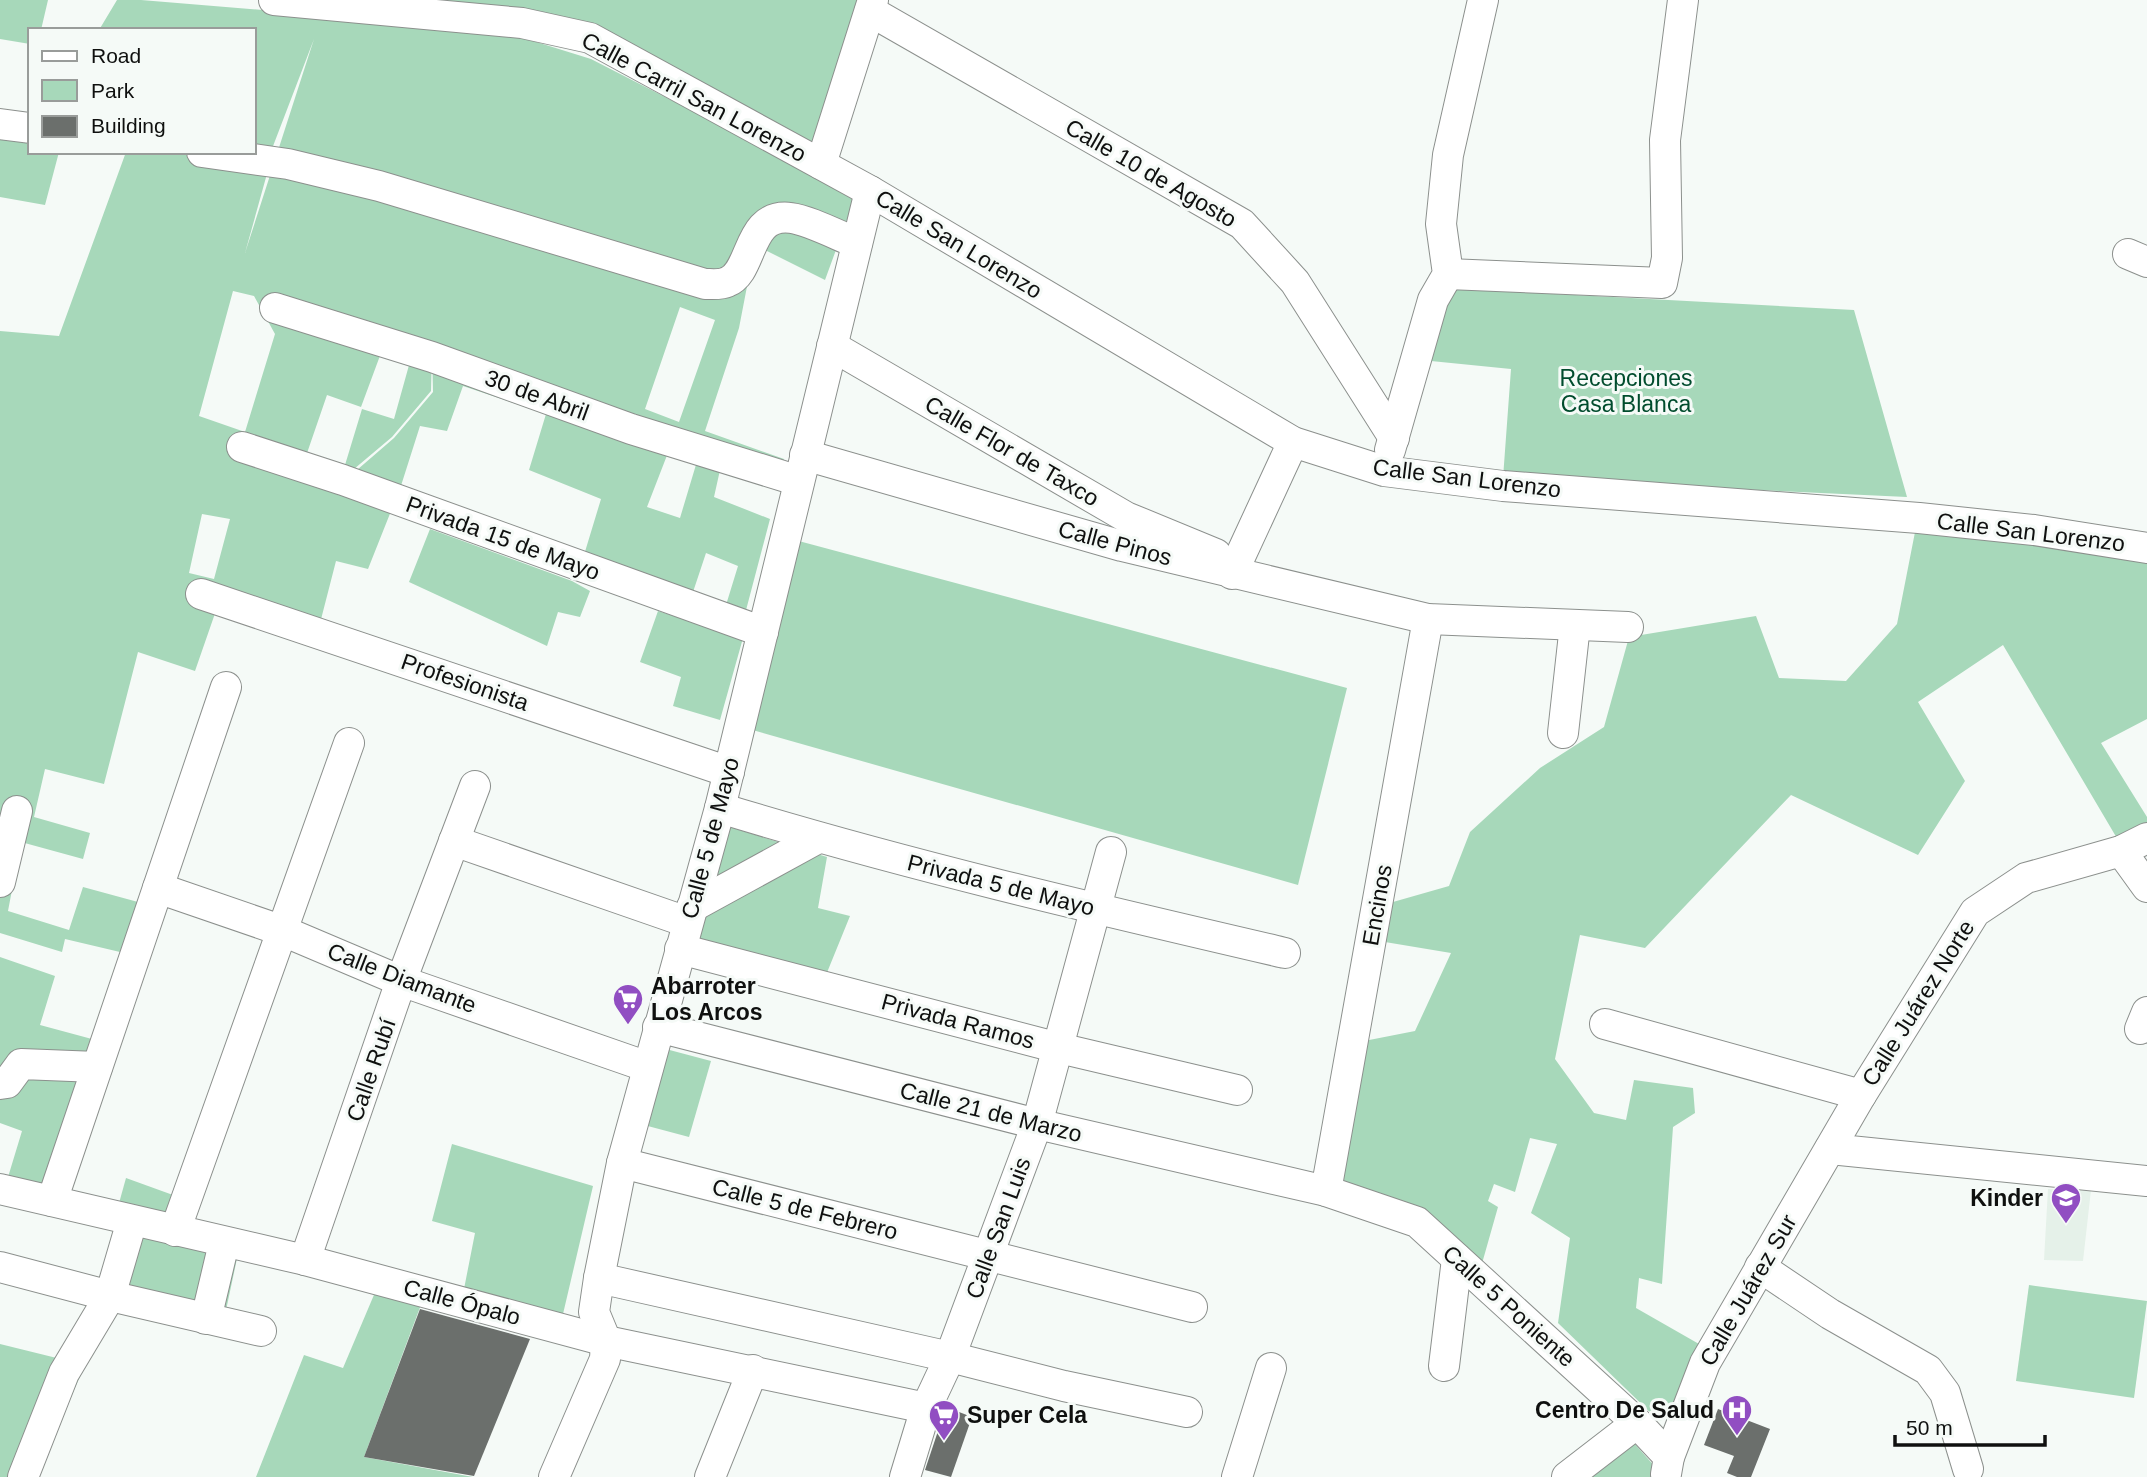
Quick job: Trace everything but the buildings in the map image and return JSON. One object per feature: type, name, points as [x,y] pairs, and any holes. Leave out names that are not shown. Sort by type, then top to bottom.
[{"type":"street","name":"Calle Carril San Lorenzo","points":[[274,0],[522,23],[590,38],[821,164]]},
{"type":"street","points":[[1384,471],[1433,300],[1448,274],[1441,224],[1448,155],[1483,0]]},
{"type":"street","points":[[1448,274],[1662,283],[1667,257],[1665,140],[1683,0]]},
{"type":"street","points":[[821,164],[871,6]]},
{"type":"street","name":"Calle 10 de Agosto","points":[[871,6],[1242,224],[1295,282],[1394,438]]},
{"type":"street","points":[[0,124],[28,128]]},
{"type":"street","points":[[216,154],[288,164],[379,186],[705,284],[728,282],[741,270],[751,242],[769,222],[780,218],[793,218],[857,243]]},
{"type":"street","name":"Calle San Lorenzo","points":[[821,164],[1293,442],[1384,471],[1503,486],[1932,519],[2034,530],[2147,548]]},
{"type":"street","name":"Calle 5 de Mayo","points":[[606,1341],[594,1312],[598,1279],[622,1163],[720,808],[870,191]]},
{"type":"street","name":"30 de Abril","points":[[275,308],[432,357],[631,429],[802,468]]},
{"type":"street","name":"Calle Flor de Taxco","points":[[832,346],[1126,517],[1234,568]]},
{"type":"street","points":[[1234,568],[1293,442]]},
{"type":"street","name":"Privada 15 de Mayo","points":[[242,447],[343,480],[763,632]]},
{"type":"street","name":"Calle Pinos","points":[[802,468],[1122,546],[1234,568],[1428,619],[1628,627]]},
{"type":"street","name":"Profesionista","points":[[201,594],[729,772]]},
{"type":"street","name":"Encinos","points":[[1326,1191],[1428,619]]},
{"type":"street","points":[[1563,733],[1575,625]]},
{"type":"street","points":[[52,1202],[226,687]]},
{"type":"street","points":[[175,1231],[349,743]]},
{"type":"street","name":"Calle Rubí","points":[[305,1260],[401,981],[475,786]]},
{"type":"street","name":"Privada 5 de Mayo","points":[[720,808],[818,838],[1284,953]]},
{"type":"street","points":[[0,882],[17,810]]},
{"type":"street","points":[[687,926],[818,838]]},
{"type":"street","name":"Privada Ramos","points":[[454,841],[687,926],[1059,1048],[1237,1090]]},
{"type":"street","points":[[2134,845],[2147,887]]},
{"type":"street","name":"Calle Juárez Norte","points":[[1830,1149],[1975,912],[2026,878],[2134,845]]},
{"type":"street","name":"Calle San Luis","points":[[905,1477],[926,1408],[950,1357],[1037,1124],[1111,852]]},
{"type":"street","name":"Calle Diamante","points":[[158,888],[283,931],[401,981],[648,1067]]},
{"type":"street","points":[[1605,1024],[1861,1095]]},
{"type":"street","name":"Calle 21 de Marzo","points":[[658,1027],[1037,1124],[1326,1191]]},
{"type":"street","points":[[0,1084],[7,1083],[21,1064],[97,1067]]},
{"type":"street","points":[[1830,1149],[2147,1181]]},
{"type":"street","name":"Calle Juárez Sur","points":[[1668,1467],[1705,1363],[1830,1149]]},
{"type":"street","name":"Calle 5 de Febrero","points":[[622,1163],[1192,1307]]},
{"type":"street","name":"Calle Ópalo","points":[[0,1189],[305,1260],[606,1341],[926,1408]]},
{"type":"street","name":"Calle 5 Poniente","points":[[1326,1191],[1417,1222],[1637,1423],[1668,1467]]},
{"type":"street","points":[[23,1477],[64,1373],[110,1296],[132,1221]]},
{"type":"street","points":[[206,1319],[224,1243]]},
{"type":"street","points":[[1444,1366],[1457,1259]]},
{"type":"street","points":[[0,1267],[261,1331]]},
{"type":"street","points":[[1760,1267],[1830,1314],[1928,1370],[1945,1393],[1968,1469]]},
{"type":"street","points":[[598,1279],[1187,1412]]},
{"type":"street","points":[[554,1477],[605,1359],[606,1341]]},
{"type":"street","points":[[1237,1477],[1271,1367]]},
{"type":"street","points":[[710,1477],[753,1370]]},
{"type":"street","points":[[1567,1477],[1637,1423]]},
{"type":"shaded area","name":"Kinder","points":[[2048,1189],[2091,1190],[2083,1261],[2044,1260]]},
{"type":"green space","points":[[0,0],[48,0],[41,28],[28,28],[28,44],[0,39]]},
{"type":"green space","points":[[117,0],[322,15],[517,36],[591,59],[856,195],[825,280],[755,245],[739,328],[705,431],[784,459],[776,489],[720,470],[714,497],[770,519],[745,614],[726,605],[738,566],[706,553],[691,598],[584,555],[601,499],[529,470],[546,414],[463,386],[447,431],[420,426],[399,492],[350,476],[394,438],[433,392],[432,348],[431,391],[392,437],[341,480],[395,501],[368,569],[336,561],[318,631],[220,599],[195,671],[138,652],[104,784],[45,769],[34,817],[90,833],[83,859],[21,842],[8,911],[69,930],[83,887],[138,902],[120,952],[65,939],[62,952],[0,933],[0,331],[59,336],[125,154],[210,154],[270,163],[245,253],[314,39],[270,154],[256,152],[256,28],[100,28]],"holes":[[[233,291],[254,296],[275,334],[245,432],[199,416]],[[680,307],[715,320],[679,422],[645,409]],[[381,353],[411,358],[394,419],[362,409],[345,465],[306,456],[327,395],[361,407]],[[671,445],[698,458],[680,518],[647,507]],[[202,514],[230,519],[214,579],[189,573]]]},
{"type":"green space","points":[[392,0],[872,0],[815,145],[667,72]]},
{"type":"green space","points":[[0,130],[28,135],[28,154],[58,154],[45,205],[0,197]]},
{"type":"green space","name":"Recepciones Casa Blanca","points":[[1447,288],[1854,310],[1907,497],[1503,478],[1511,369],[1431,361]]},
{"type":"green space","points":[[1916,527],[2147,557],[2147,719],[2101,743],[2147,817],[2147,830],[2118,840],[2003,645],[1918,702],[1965,781],[1918,855],[1791,795],[1645,948],[1580,935],[1555,1059],[1594,1113],[1626,1120],[1634,1080],[1693,1088],[1695,1113],[1673,1127],[1662,1284],[1639,1278],[1636,1308],[1706,1348],[1675,1416],[1659,1421],[1558,1323],[1570,1238],[1531,1213],[1557,1144],[1530,1138],[1515,1192],[1494,1184],[1488,1201],[1498,1207],[1481,1267],[1331,1185],[1359,1042],[1415,1031],[1451,953],[1373,940],[1379,906],[1449,886],[1470,832],[1540,768],[1604,727],[1629,637],[1756,616],[1779,678],[1846,681],[1897,624]]},
{"type":"green space","points":[[430,529],[572,581],[590,591],[580,617],[558,612],[547,646],[409,582]]},
{"type":"green space","points":[[795,540],[1347,688],[1298,885],[749,729]]},
{"type":"green space","points":[[658,611],[743,638],[720,720],[673,706],[681,677],[640,662]]},
{"type":"green space","points":[[723,825],[827,857],[818,908],[850,916],[826,975],[692,943]]},
{"type":"green space","points":[[0,957],[55,976],[40,1025],[103,1042],[50,1197],[5,1187],[22,1131],[0,1123]]},
{"type":"green space","points":[[662,1048],[711,1061],[689,1137],[644,1125]]},
{"type":"green space","points":[[452,1144],[593,1186],[563,1314],[464,1289],[475,1233],[432,1221]]},
{"type":"green space","points":[[126,1178],[184,1199],[174,1229],[116,1214]]},
{"type":"green space","points":[[134,1224],[239,1249],[225,1315],[118,1283]]},
{"type":"green space","points":[[379,1283],[425,1294],[364,1457],[473,1477],[256,1477],[304,1355],[343,1368]]},
{"type":"green space","points":[[2029,1285],[2147,1301],[2134,1398],[2016,1381]]},
{"type":"green space","points":[[0,1344],[85,1365],[36,1477],[0,1477]]},
{"type":"green space","points":[[1633,1442],[1657,1469],[1658,1477],[1578,1477]]},
{"type":"place","name":"Abarroter Los Arcos","points":[[628,1026]]},
{"type":"place","name":"Kinder","points":[[2066,1225]]},
{"type":"place","name":"Centro De Salud","points":[[1737,1437]]},
{"type":"place","name":"Super Cela","points":[[944,1442]]}]
